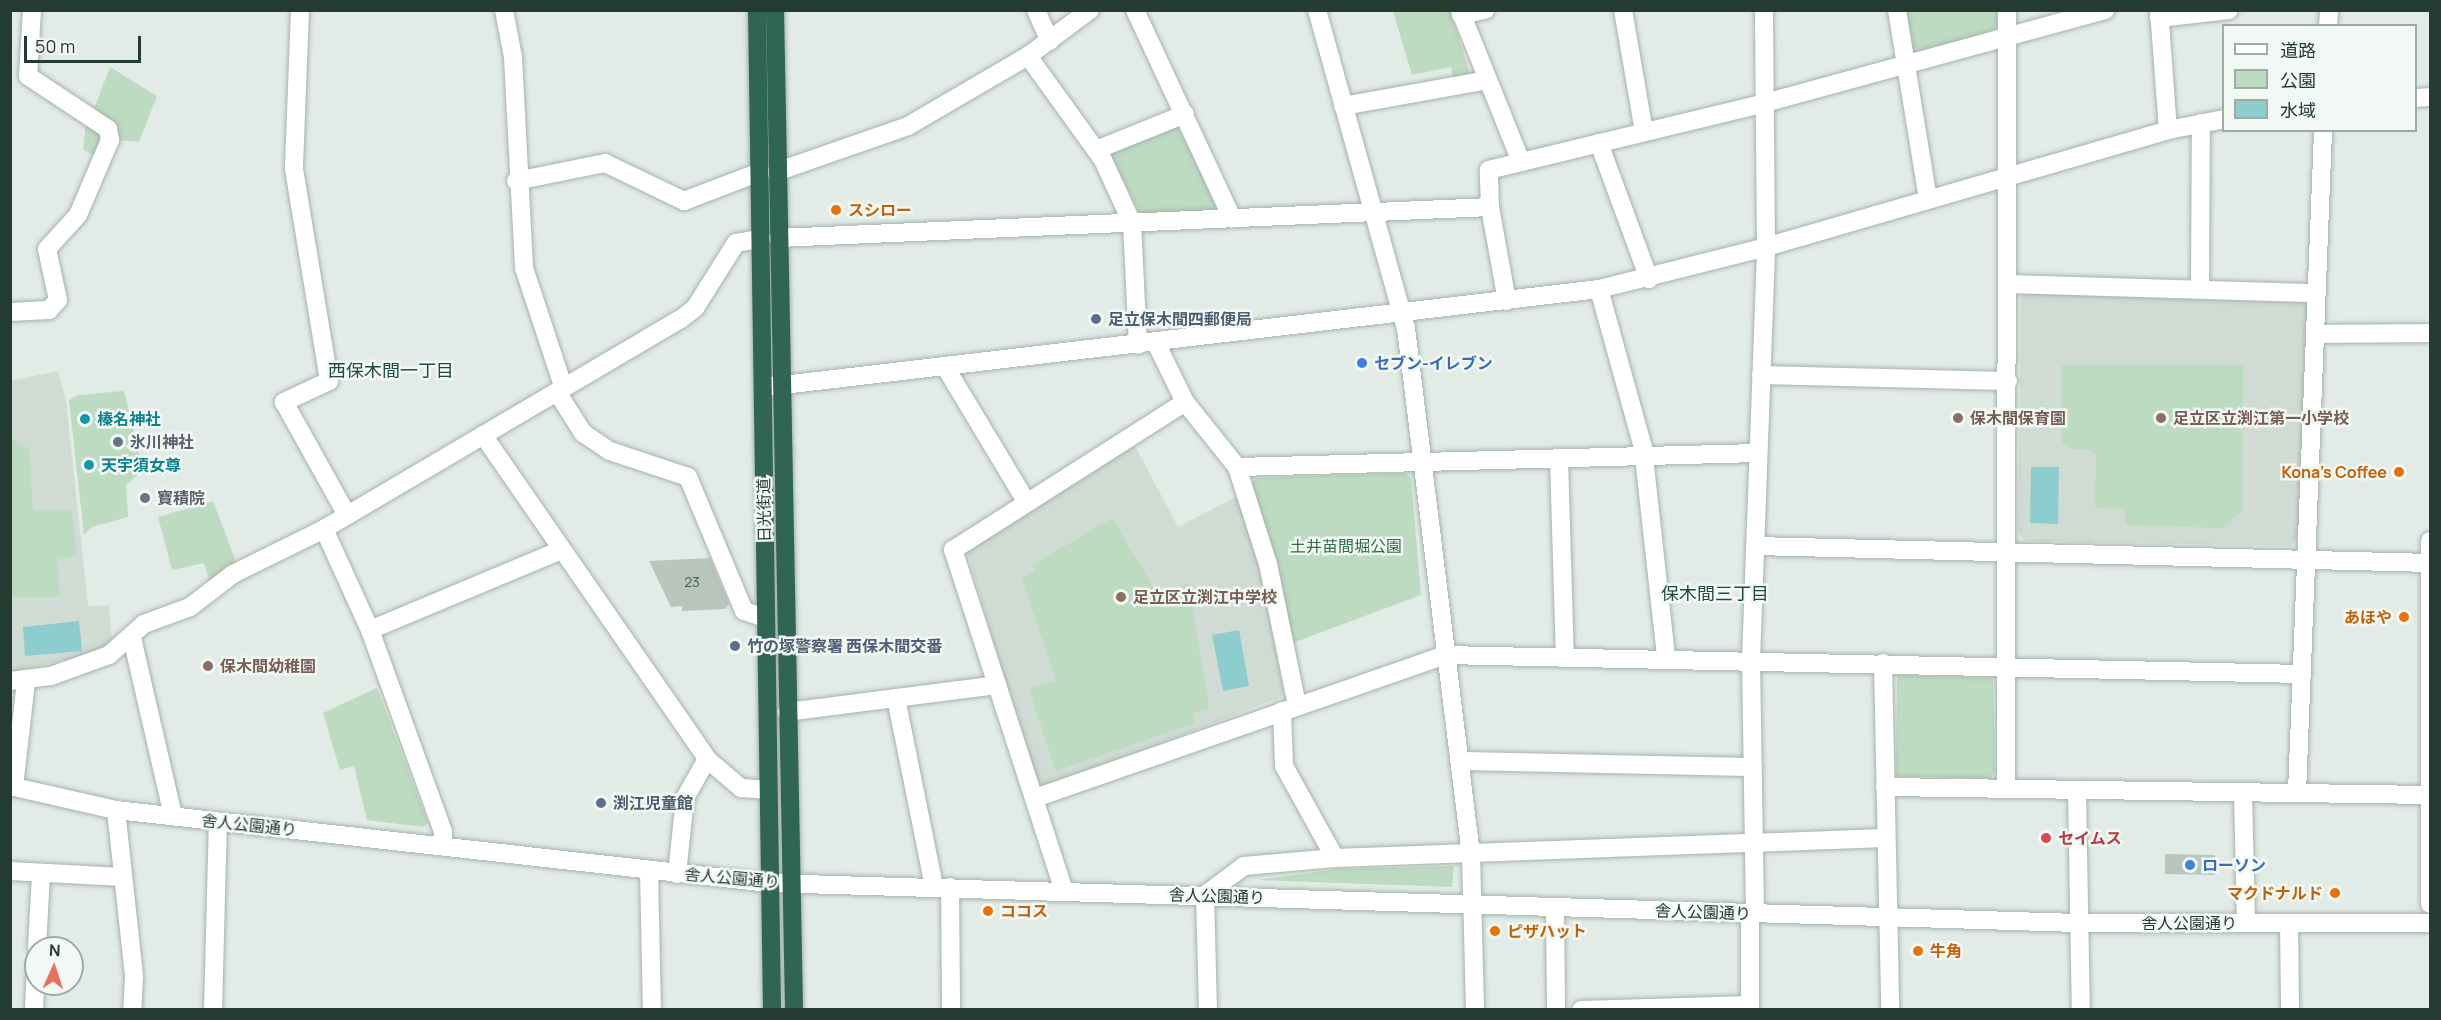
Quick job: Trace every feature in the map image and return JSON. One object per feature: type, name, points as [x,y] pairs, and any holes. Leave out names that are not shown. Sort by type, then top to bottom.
[{"type":"highway","name":"日光街道","points":[[756,10],[762,617],[772,1010]]},
{"type":"highway","name":"日光街道","points":[[775,10],[777,238],[794,1010]]},
{"type":"street","points":[[10,312],[49,310],[58,300],[47,249],[78,215],[110,140],[108,129],[28,75],[32,10]]},
{"type":"street","points":[[300,10],[294,169],[329,381],[284,402],[347,514]]},
{"type":"street","points":[[504,10],[513,57],[516,181],[524,268],[560,389],[583,433],[610,451],[688,477],[744,611],[762,617]]},
{"type":"street","points":[[1036,10],[1050,41]]},
{"type":"street","points":[[776,172],[908,126],[1028,56],[1090,10]]},
{"type":"street","points":[[1135,10],[1232,218]]},
{"type":"street","points":[[1317,10],[1400,314],[1422,461],[1471,855],[1475,1010]]},
{"type":"street","points":[[1485,10],[1461,13],[1521,162]]},
{"type":"street","points":[[1623,10],[1644,132]]},
{"type":"street","points":[[1581,1010],[1750,1007],[1756,844],[1751,660],[1766,248],[1764,10]]},
{"type":"street","points":[[1897,10],[1928,199]]},
{"type":"street","points":[[2006,789],[2008,667],[2007,10]]},
{"type":"street","points":[[1507,301],[1490,207],[1489,170],[1765,103],[2106,10]]},
{"type":"street","points":[[2168,130],[2159,14],[2229,10]]},
{"type":"street","points":[[1028,56],[1079,134],[1096,150],[1132,223],[1147,344],[1185,402],[1237,468],[1268,564],[1289,708],[1284,766],[1335,858]]},
{"type":"street","points":[[1343,106],[1487,80]]},
{"type":"street","points":[[1096,150],[1185,114]]},
{"type":"street","points":[[761,387],[946,368],[1599,289],[1649,279],[1766,248],[2006,174],[2168,130],[2222,119]]},
{"type":"street","points":[[2200,123],[2200,290]]},
{"type":"street","points":[[2297,793],[2300,674],[2324,132]]},
{"type":"street","points":[[1599,143],[1649,279]]},
{"type":"street","points":[[516,181],[606,163],[684,201],[757,173]]},
{"type":"street","points":[[777,238],[1371,214],[1490,207]]},
{"type":"street","points":[[12,786],[18,681],[89,665],[132,638],[153,619],[203,600],[233,574],[324,529],[483,435],[695,308],[736,243],[758,239]]},
{"type":"street","points":[[2008,284],[2316,293]]},
{"type":"street","points":[[1599,289],[1643,456],[1666,658]]},
{"type":"street","points":[[2315,334],[2430,333]]},
{"type":"street","points":[[946,368],[1027,503]]},
{"type":"street","points":[[1761,375],[2008,381]]},
{"type":"street","points":[[1064,891],[953,550],[1185,402]]},
{"type":"street","points":[[483,435],[707,759],[741,788],[767,790]]},
{"type":"street","points":[[1237,468],[1758,453]]},
{"type":"street","points":[[1559,459],[1565,656]]},
{"type":"street","points":[[324,529],[370,630],[443,832],[443,846]]},
{"type":"street","points":[[2430,541],[2430,904]]},
{"type":"street","points":[[1755,546],[2430,563]]},
{"type":"street","points":[[370,630],[561,550]]},
{"type":"street","points":[[132,638],[173,816]]},
{"type":"street","points":[[1035,798],[1445,655],[1666,658],[2300,674]]},
{"type":"street","points":[[1883,663],[1890,1010]]},
{"type":"street","points":[[787,712],[997,685]]},
{"type":"street","points":[[896,698],[942,887],[951,1010]]},
{"type":"street","points":[[677,873],[685,798],[707,759]]},
{"type":"street","points":[[1460,761],[1753,767]]},
{"type":"street","name":"舎人公園通り","points":[[12,786],[116,810],[769,883],[2079,923],[2430,923]]},
{"type":"street","points":[[1885,787],[2429,795]]},
{"type":"street","points":[[2077,790],[2081,1010]]},
{"type":"street","points":[[2243,793],[2246,923]]},
{"type":"street","points":[[116,810],[134,977],[132,1010]]},
{"type":"street","points":[[213,1010],[218,822]]},
{"type":"street","points":[[1208,1010],[1205,895],[1244,867],[1335,858],[1471,855],[1885,838]]},
{"type":"street","points":[[649,870],[652,1010]]},
{"type":"street","points":[[10,871],[122,878]]},
{"type":"street","points":[[38,936],[41,873]]},
{"type":"street","points":[[1555,908],[1556,1010]]},
{"type":"street","points":[[2289,923],[2290,1010]]},
{"type":"shaded area","name":"足立区立渕江第一小学校","points":[[2025,293],[2308,303],[2298,539],[2291,546],[2026,541],[2018,533],[2021,296]]},
{"type":"shaded area","points":[[58,371],[66,401],[88,606],[109,605],[112,643],[91,655],[10,672],[10,381]]},
{"type":"shaded area","name":"足立区立渕江中学校","points":[[1135,446],[1178,527],[1238,496],[1260,566],[1284,696],[1045,788],[1036,784],[967,551]]},
{"type":"green space","points":[[1393,11],[1450,11],[1470,74],[1453,78],[1451,67],[1412,75]]},
{"type":"green space","points":[[1905,11],[1998,11],[1997,29],[1918,54],[1910,50]]},
{"type":"green space","points":[[110,67],[157,96],[139,142],[116,140],[93,112]]},
{"type":"green space","points":[[86,123],[102,134],[98,159],[83,149]]},
{"type":"green space","points":[[1176,125],[1218,203],[1215,212],[1141,215],[1109,152]]},
{"type":"green space","points":[[2062,365],[2243,365],[2242,511],[2222,528],[2125,525],[2125,509],[2095,508],[2096,456],[2090,449],[2069,449],[2062,443]]},
{"type":"green space","points":[[124,391],[143,470],[126,485],[128,517],[92,527],[84,535],[69,400],[78,395]]},
{"type":"green space","points":[[11,437],[29,449],[33,510],[72,510],[77,555],[57,560],[60,597],[11,597]]},
{"type":"green space","name":"土井苗間堀公園","points":[[1405,473],[1411,478],[1421,595],[1290,644],[1278,566],[1250,484],[1256,478]]},
{"type":"green space","points":[[213,501],[237,565],[211,586],[204,563],[172,570],[158,517]]},
{"type":"green space","points":[[1112,518],[1157,593],[1167,595],[1188,583],[1209,708],[1193,713],[1195,723],[1056,771],[1029,689],[1056,680],[1022,579],[1035,571],[1033,565]]},
{"type":"green space","points":[[1897,675],[1993,678],[1995,773],[1990,779],[1896,776]]},
{"type":"green space","points":[[377,688],[428,823],[423,827],[367,820],[354,766],[340,770],[323,713]]},
{"type":"green space","points":[[1454,866],[1452,887],[1257,880],[1339,869]]},
{"type":"water","points":[[2031,467],[2059,467],[2058,524],[2030,523]]},
{"type":"water","points":[[79,621],[82,651],[25,656],[23,627]]},
{"type":"water","points":[[1239,630],[1249,686],[1223,691],[1212,635]]},
{"type":"building","points":[[710,558],[729,604],[725,609],[682,611],[682,606],[671,607],[649,561]]},
{"type":"building","name":"ローソン","points":[[2165,854],[2215,855],[2215,875],[2165,874]]},
{"type":"place","name":"スシロー","points":[[836,210]]},
{"type":"place","name":"足立保木間四郵便局","points":[[1096,319]]},
{"type":"place","name":"セブン-イレブン","points":[[1362,363]]},
{"type":"place","name":"保木間保育園","points":[[1958,418]]},
{"type":"place","name":"足立区立渕江第一小学校","points":[[2161,418]]},
{"type":"place","name":"榛名神社","points":[[85,419]]},
{"type":"place","name":"氷川神社","points":[[118,442]]},
{"type":"place","name":"天宇須女尊","points":[[89,465]]},
{"type":"place","name":"Kona's Coffee","points":[[2399,472]]},
{"type":"place","name":"寶積院","points":[[145,498]]},
{"type":"place","name":"足立区立渕江中学校","points":[[1121,597]]},
{"type":"place","name":"あほや","points":[[2404,617]]},
{"type":"place","name":"竹の塚警察署 西保木間交番","points":[[735,646]]},
{"type":"place","name":"保木間幼稚園","points":[[208,666]]},
{"type":"place","name":"渕江児童館","points":[[601,803]]},
{"type":"place","name":"セイムス","points":[[2046,838]]},
{"type":"place","name":"ローソン","points":[[2190,865]]},
{"type":"place","name":"マクドナルド","points":[[2335,893]]},
{"type":"place","name":"ココス","points":[[988,911]]},
{"type":"place","name":"ピザハット","points":[[1495,931]]},
{"type":"place","name":"牛角","points":[[1918,951]]},
{"type":"district","name":"西保木間一丁目","points":[[391,370]]},
{"type":"district","name":"保木間三丁目","points":[[1715,593]]}]
